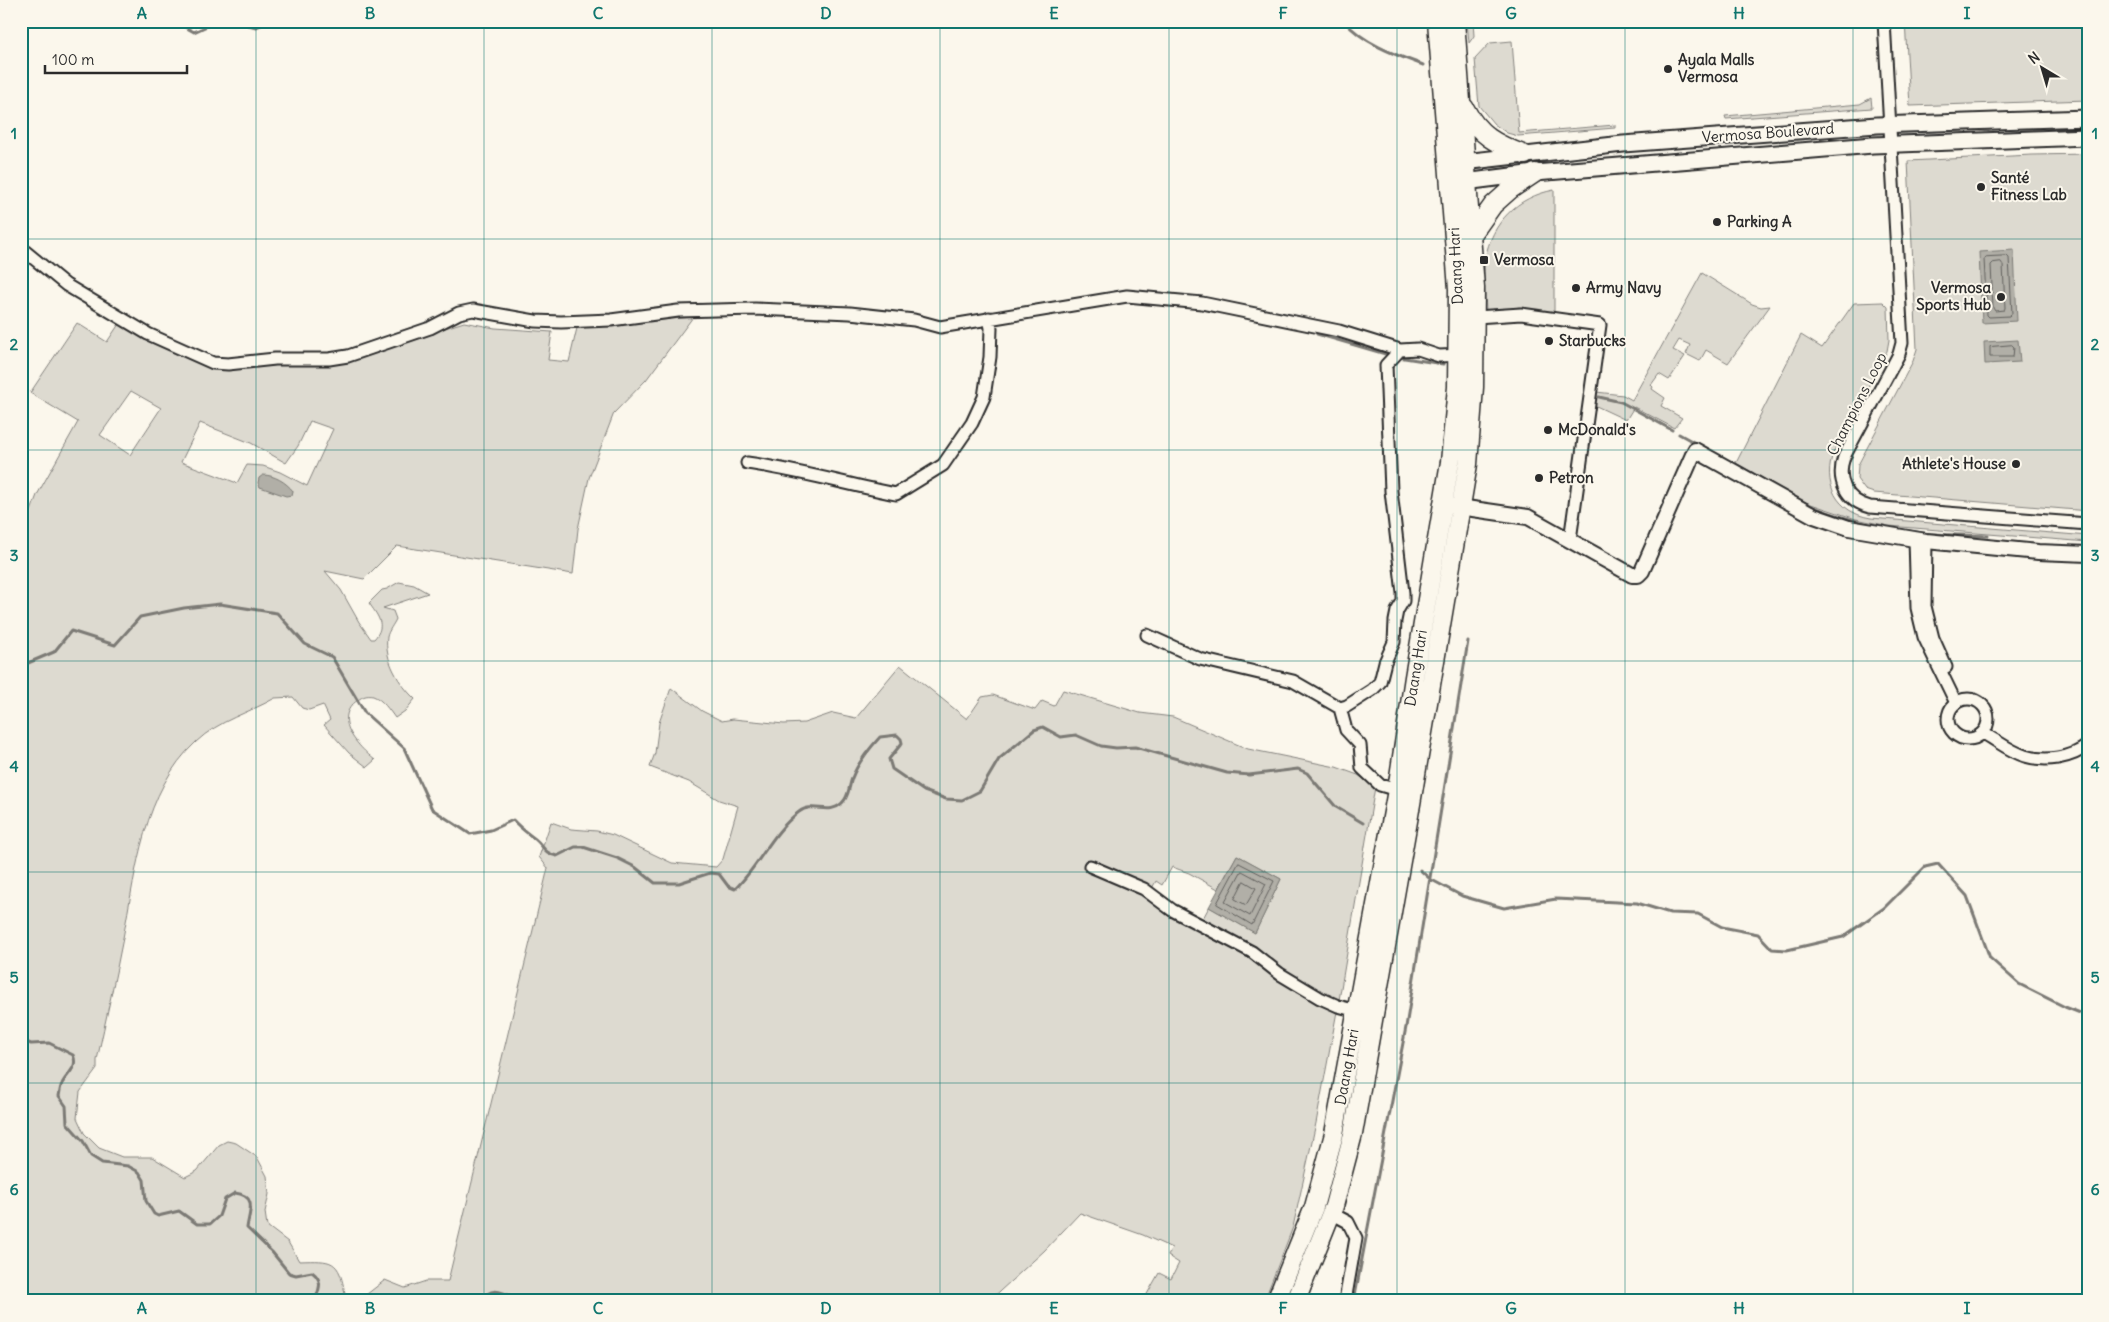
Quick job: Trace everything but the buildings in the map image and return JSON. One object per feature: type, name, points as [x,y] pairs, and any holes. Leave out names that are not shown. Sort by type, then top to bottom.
[{"type":"main road","name":"Daang Hari","points":[[1276,1301],[1314,1206],[1334,1134],[1398,790],[1414,677],[1452,506],[1468,464],[1467,355],[1458,289],[1459,183],[1437,21]]},
{"type":"main road","name":"Daang Hari","points":[[1455,21],[1462,104],[1457,162]]},
{"type":"main road","points":[[1462,104],[1472,122],[1488,138],[1525,155]]},
{"type":"main road","name":"Vermosa Boulevard","points":[[1457,162],[1623,144],[1890,124],[2088,118]]},
{"type":"main road","name":"Vermosa Boulevard","points":[[1459,183],[1535,173],[1891,143],[2088,137]]},
{"type":"main road","points":[[1471,236],[1493,205],[1511,189],[1535,173]]},
{"type":"main road","name":"Daang Hari","points":[[1459,183],[1471,236],[1476,317],[1467,355]]},
{"type":"main road","name":"Daang Hari","points":[[1296,1301],[1331,1213],[1353,1134],[1412,804],[1452,506]]},
{"type":"street","name":"Champions Loop","points":[[1884,21],[1902,343],[1899,354],[1844,457],[1840,471],[1843,486],[1851,498],[1870,507],[2088,524]]},
{"type":"street","points":[[21,248],[66,285],[148,334],[214,363],[228,364],[275,359],[329,359],[348,356],[430,328],[459,314],[473,310],[535,321],[561,322],[611,320],[678,311],[755,309],[859,314],[914,320],[940,327],[1127,296],[1202,302],[1339,331],[1400,350],[1418,349],[1438,356],[1467,355]]},
{"type":"street","points":[[1476,317],[1521,314],[1600,325],[1570,540]]},
{"type":"street","points":[[747,463],[789,469],[836,482],[896,494],[916,480],[929,475],[943,465],[972,423],[984,397],[991,351],[988,318]]},
{"type":"street","points":[[1340,708],[1347,706],[1372,690],[1380,682],[1394,642],[1395,621],[1402,601],[1403,593],[1391,491],[1386,365],[1400,350]]},
{"type":"street","points":[[1452,506],[1528,517],[1632,575],[1640,574],[1695,450],[1814,516],[1849,528],[1920,540],[2038,552],[2088,554]]},
{"type":"street","points":[[1920,540],[1925,606],[1928,619],[1959,701]]},
{"type":"street","points":[[1147,635],[1200,659],[1293,681],[1340,708],[1346,730],[1360,744],[1362,768],[1380,785],[1398,790]]},
{"type":"street","points":[[1976,700],[1986,708],[1989,721],[1983,733],[1971,740],[1953,733],[1948,720],[1951,708],[1959,701],[1976,700]]},
{"type":"street","points":[[1983,733],[2024,756],[2061,758],[2071,756],[2088,745]]},
{"type":"street","points":[[1090,866],[1144,889],[1172,910],[1252,952],[1280,974],[1325,1001],[1357,1011]]},
{"type":"street","points":[[1331,1213],[1348,1222],[1356,1238],[1344,1301]]},
{"type":"shaded area","points":[[1467,21],[1473,21],[1474,36],[1469,43]]},
{"type":"shaded area","points":[[1905,21],[2088,21],[2088,100],[1910,106]]},
{"type":"shaded area","points":[[1512,41],[1519,133],[1615,125],[1615,128],[1518,136],[1507,133],[1494,124],[1479,106],[1475,59],[1490,43]]},
{"type":"shaded area","points":[[1871,98],[1872,108],[1726,119],[1725,116],[1860,104]]},
{"type":"shaded area","name":"Vermosa Sports Hub","points":[[2088,154],[2088,511],[1874,493],[1865,490],[1857,479],[1858,465],[1913,361],[1917,349],[1908,161]]},
{"type":"shaded area","points":[[1554,190],[1554,313],[1519,307],[1492,312],[1486,310],[1485,259],[1488,246],[1500,223],[1518,205],[1541,193]]},
{"type":"shaded area","points":[[1702,273],[1752,304],[1761,307],[1770,306],[1728,363],[1706,350],[1700,361],[1686,354],[1690,345],[1679,340],[1673,350],[1685,356],[1669,380],[1659,374],[1651,385],[1652,389],[1665,398],[1661,406],[1682,418],[1674,428],[1634,407],[1626,420],[1594,405],[1596,392],[1623,395],[1632,400]]},
{"type":"shaded area","points":[[1883,302],[1888,307],[1889,340],[1887,351],[1834,451],[1830,463],[1831,485],[1841,503],[1859,515],[1871,518],[2088,536],[2088,542],[1889,526],[1856,519],[1805,502],[1736,463],[1801,335],[1822,348],[1854,303]]},
{"type":"shaded area","points":[[693,317],[646,380],[614,413],[589,478],[578,529],[573,574],[397,546],[364,579],[325,571],[341,590],[371,639],[374,639],[378,634],[380,625],[378,616],[369,603],[382,590],[399,582],[414,585],[428,593],[383,608],[393,611],[396,619],[387,637],[390,663],[398,679],[415,699],[405,711],[395,718],[383,702],[373,696],[362,698],[350,707],[347,723],[350,732],[361,748],[375,760],[367,767],[349,753],[324,725],[330,720],[323,705],[309,710],[302,708],[293,697],[275,698],[224,722],[205,734],[178,762],[164,784],[144,833],[97,1060],[97,1069],[80,1092],[77,1118],[84,1133],[99,1148],[122,1157],[152,1157],[185,1177],[197,1171],[219,1145],[227,1141],[236,1143],[257,1157],[267,1176],[269,1194],[265,1212],[267,1226],[288,1242],[299,1261],[327,1262],[337,1268],[343,1282],[345,1294],[362,1298],[385,1280],[405,1288],[426,1281],[448,1281],[548,868],[539,857],[551,822],[571,829],[597,831],[613,835],[672,863],[716,867],[723,859],[738,806],[719,800],[689,782],[650,767],[655,753],[659,723],[671,688],[702,711],[722,721],[733,719],[784,724],[804,723],[833,713],[856,718],[900,665],[967,719],[982,697],[993,695],[1035,710],[1042,701],[1054,706],[1063,690],[1140,713],[1173,717],[1248,749],[1336,767],[1358,775],[1375,787],[1316,1123],[1293,1227],[1264,1301],[1155,1301],[1146,1296],[1159,1273],[1171,1279],[1179,1263],[1168,1256],[1172,1248],[1143,1235],[1080,1213],[1044,1251],[989,1301],[21,1301],[21,538],[37,495],[78,422],[30,393],[77,323],[107,342],[121,321],[197,361],[247,367],[305,364],[395,344],[464,322],[495,328],[552,332],[548,360],[569,362],[577,328]],"holes":[[[131,391],[161,408],[130,455],[100,435]],[[310,421],[333,429],[307,486],[280,472],[263,466],[247,465],[237,483],[181,462],[200,423],[251,443],[286,463],[298,446]],[[1237,855],[1281,879],[1255,933],[1209,907],[1201,922],[1150,892],[1156,881],[1162,885],[1172,867],[1189,873],[1218,889]]]},
{"type":"water","points":[[2014,250],[2017,321],[1982,323],[1979,252]]},
{"type":"water","points":[[2018,340],[2020,362],[1985,364],[1984,342]]},
{"type":"water","points":[[263,475],[271,476],[283,482],[293,491],[292,495],[286,496],[260,487],[258,483],[259,478]]},
{"type":"water","points":[[1237,855],[1281,879],[1255,933],[1209,907]]},
{"type":"waterway","points":[[186,21],[185,27],[194,32],[218,21]]},
{"type":"waterway","points":[[234,21],[256,27],[270,21]]},
{"type":"waterway","points":[[1192,21],[1201,24],[1216,21]]},
{"type":"waterway","points":[[1344,21],[1371,42],[1391,53],[1423,65]]},
{"type":"waterway","points":[[1317,334],[1389,355]]},
{"type":"waterway","points":[[1398,357],[1443,364]]},
{"type":"waterway","points":[[1599,397],[1621,402],[1672,430]]},
{"type":"waterway","points":[[1679,434],[1739,467]]},
{"type":"waterway","points":[[1754,475],[1786,493]]},
{"type":"waterway","points":[[1805,503],[1848,519],[1893,529],[1931,534],[1988,536]]},
{"type":"waterway","points":[[21,666],[54,652],[71,631],[115,645],[140,617],[184,608],[220,604],[277,613],[305,644],[332,657],[365,713],[404,748],[432,809],[470,834],[491,830],[513,820],[552,855],[557,856],[575,847],[583,847],[617,858],[635,867],[655,883],[679,883],[710,873],[719,874],[728,886],[735,889],[744,880],[789,820],[804,809],[837,807],[844,801],[854,772],[868,751],[880,737],[897,735],[902,743],[889,759],[892,769],[924,791],[946,799],[962,800],[980,791],[999,759],[1034,730],[1043,727],[1061,737],[1076,735],[1101,746],[1116,748],[1135,747],[1227,773],[1249,775],[1298,769],[1307,773],[1336,807],[1363,823]]},
{"type":"waterway","points":[[1354,1301],[1406,1027],[1468,641]]},
{"type":"waterway","points":[[1420,870],[1430,879],[1462,896],[1504,908],[1556,899],[1637,903],[1670,913],[1698,914],[1722,927],[1758,934],[1772,949],[1787,950],[1843,937],[1884,908],[1925,867],[1938,864],[1967,896],[1990,958],[2019,984],[2065,1007],[2088,1016]]},
{"type":"waterway","points":[[21,1040],[31,1044],[49,1043],[73,1055],[73,1067],[61,1085],[59,1096],[66,1106],[67,1123],[83,1141],[91,1156],[102,1163],[128,1166],[139,1172],[144,1180],[146,1201],[154,1214],[158,1216],[179,1211],[197,1224],[210,1224],[219,1216],[225,1199],[235,1193],[247,1197],[250,1206],[247,1228],[272,1252],[289,1273],[296,1275],[312,1272],[316,1275],[319,1285],[315,1301]]},
{"type":"waterway","points":[[482,1301],[485,1296],[494,1291],[504,1293],[519,1301]]},
{"type":"waterway","points":[[376,1301],[385,1297],[394,1301]]},
{"type":"waterway","points":[[430,1301],[436,1299],[441,1301]]},
{"type":"waterway","points":[[541,1301],[544,1299],[552,1301]]},
{"type":"place","name":"Ayala Malls Vermosa","points":[[1668,69]]},
{"type":"place","name":"Santé Fitness Lab","points":[[1981,187]]},
{"type":"place","name":"Parking A","points":[[1717,222]]},
{"type":"place","name":"Vermosa","points":[[1484,260]]},
{"type":"place","name":"Army Navy","points":[[1576,288]]},
{"type":"place","name":"Vermosa Sports Hub","points":[[2001,297]]},
{"type":"place","name":"Starbucks","points":[[1549,341]]},
{"type":"place","name":"McDonald's","points":[[1548,430]]},
{"type":"place","name":"Athlete's House","points":[[2016,464]]},
{"type":"place","name":"Petron","points":[[1539,478]]}]
